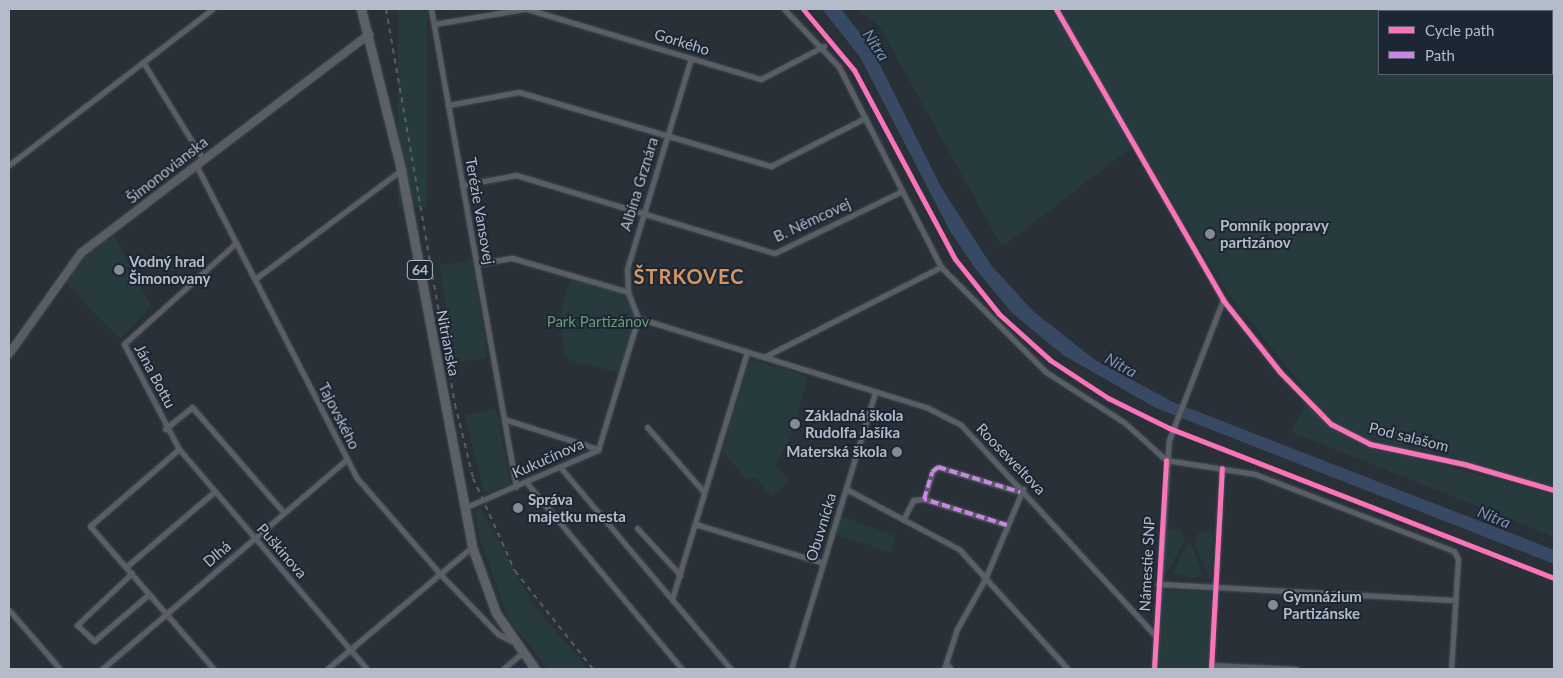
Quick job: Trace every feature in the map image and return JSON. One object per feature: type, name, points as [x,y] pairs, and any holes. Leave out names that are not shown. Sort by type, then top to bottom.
[{"type":"main road","name":"Nitrianska","points":[[361,9],[370,34],[401,170],[472,547],[480,577],[511,641],[535,669]]},
{"type":"street","points":[[9,165],[212,9]]},
{"type":"street","name":"Terézie Vansovej","points":[[431,9],[516,487]]},
{"type":"street","name":"Gorkého","points":[[434,24],[526,9],[761,79],[824,46]]},
{"type":"street","points":[[784,9],[824,46],[865,118],[941,267],[1046,372],[1125,423],[1166,460],[1255,474],[1435,542],[1454,551],[1458,559],[1451,669]]},
{"type":"street","name":"Pod salašom","points":[[1056,9],[1223,300],[1280,372],[1331,424],[1370,444],[1464,464],[1554,490]]},
{"type":"street","name":"Šimonovianska","points":[[9,354],[81,253],[370,34]]},
{"type":"street","name":"Albína Grznára","points":[[638,318],[628,292],[627,269],[691,58]]},
{"type":"street","points":[[143,62],[203,160]]},
{"type":"street","points":[[448,105],[519,92],[771,166],[865,118]]},
{"type":"street","name":"Tajovského","points":[[196,165],[356,478],[439,573],[498,634],[511,641]]},
{"type":"street","points":[[255,279],[401,170]]},
{"type":"street","name":"B. Němcovej","points":[[463,184],[516,175],[775,253],[902,191]]},
{"type":"street","name":"Jána Bottu","points":[[179,449],[165,429],[165,421],[123,341],[236,243]]},
{"type":"street","points":[[477,264],[512,258],[628,292]]},
{"type":"street","points":[[764,357],[941,267]]},
{"type":"street","name":"Námestie SNP","points":[[1154,669],[1166,460],[1172,428],[1223,300]]},
{"type":"street","name":"Kukučínova","points":[[464,508],[598,450],[638,318]]},
{"type":"street","name":"Rooseweltova","points":[[638,318],[928,408],[961,426],[1155,635]]},
{"type":"street","points":[[672,600],[747,352]]},
{"type":"street","name":"Obuvnícka","points":[[791,669],[876,392]]},
{"type":"street","points":[[165,429],[192,406],[284,513]]},
{"type":"street","points":[[504,419],[598,450]]},
{"type":"street","points":[[646,426],[704,492]]},
{"type":"street","points":[[179,449],[90,526],[214,669]]},
{"type":"street","name":"Puškinova","points":[[179,449],[367,669]]},
{"type":"street","name":"Dlhá","points":[[102,669],[347,459]]},
{"type":"street","points":[[560,467],[731,669]]},
{"type":"street","points":[[924,500],[932,472],[938,467],[1021,491],[985,579],[957,629],[944,669]]},
{"type":"street","points":[[1222,468],[1211,667],[1296,669]]},
{"type":"street","points":[[526,482],[682,669]]},
{"type":"street","points":[[846,490],[959,549],[1068,669]]},
{"type":"street","points":[[126,567],[215,491]]},
{"type":"street","points":[[903,520],[913,500],[924,500],[1006,525]]},
{"type":"street","points":[[695,524],[823,563]]},
{"type":"street","points":[[637,528],[680,576]]},
{"type":"street","points":[[326,669],[472,547]]},
{"type":"street","points":[[132,574],[77,626],[94,641],[149,594]]},
{"type":"street","name":"Námestie SNP","points":[[1158,584],[1455,600]]},
{"type":"street","points":[[9,610],[60,669]]},
{"type":"street","points":[[503,669],[521,654]]},
{"type":"street","points":[[946,663],[951,669]]},
{"type":"green space","points":[[398,9],[427,9],[427,207],[398,207]]},
{"type":"green space","points":[[856,9],[1554,9],[1554,487],[1436,453],[1375,443],[1332,423],[1228,294],[1137,143],[1002,247],[878,24]]},
{"type":"green space","points":[[113,233],[151,306],[120,339],[64,281],[77,262]]},
{"type":"green space","points":[[472,260],[487,358],[455,363],[439,265]]},
{"type":"green space","name":"Park Partizánov","points":[[571,276],[628,292],[638,318],[621,373],[571,361],[564,354],[560,316]]},
{"type":"green space","points":[[750,359],[808,377],[792,435],[776,465],[789,481],[771,496],[756,478],[745,478],[722,451]]},
{"type":"green space","points":[[1307,401],[1327,425],[1368,445],[1554,495],[1554,537],[1291,432]]},
{"type":"green space","points":[[497,409],[510,484],[485,494],[464,415]]},
{"type":"green space","points":[[480,507],[532,603],[588,669],[548,669],[509,620],[480,540],[475,512]]},
{"type":"green space","points":[[835,514],[895,536],[891,552],[830,533]]},
{"type":"green space","points":[[1166,530],[1181,530],[1185,540],[1163,579]]},
{"type":"green space","points":[[1200,531],[1214,532],[1211,582],[1194,541]]},
{"type":"green space","points":[[1189,541],[1203,574],[1192,578],[1172,573]]},
{"type":"green space","points":[[1161,590],[1211,592],[1208,669],[1158,669]]},
{"type":"water","points":[[822,9],[841,9],[871,47],[941,187],[991,265],[1033,311],[1095,360],[1173,402],[1554,550],[1554,564],[1156,408],[1063,355],[1011,312],[975,268],[950,231],[860,57]]},
{"type":"railway","points":[[386,9],[455,404],[473,478],[515,571],[593,669]]},
{"type":"marked path","points":[[1007,525],[924,499],[932,472],[938,467],[1020,492]]},
{"type":"cycle path","points":[[803,9],[854,70],[955,259],[999,314],[1050,360],[1108,398],[1169,428],[1554,578]]},
{"type":"cycle path","points":[[1056,9],[1223,300],[1280,372],[1331,424],[1370,444],[1464,464],[1554,490]]},
{"type":"cycle path","points":[[1154,669],[1166,460]]},
{"type":"cycle path","points":[[1211,669],[1222,468]]},
{"type":"place","name":"Pomník popravy partizánov","points":[[1210,234]]},
{"type":"place","name":"Vodný hrad Šimonovany","points":[[119,270]]},
{"type":"place","name":"Základná škola Rudolfa Jašíka","points":[[795,424]]},
{"type":"place","name":"Materská škola","points":[[897,452]]},
{"type":"place","name":"Správa majetku mesta","points":[[518,508]]},
{"type":"place","name":"Gymnázium Partizánske","points":[[1273,605]]},
{"type":"district","name":"ŠTRKOVEC","points":[[689,276]]},
{"type":"water label","name":"Nitra","points":[[876,45]]},
{"type":"water label","name":"Nitra","points":[[1121,365]]},
{"type":"water label","name":"Nitra","points":[[1494,517]]}]
